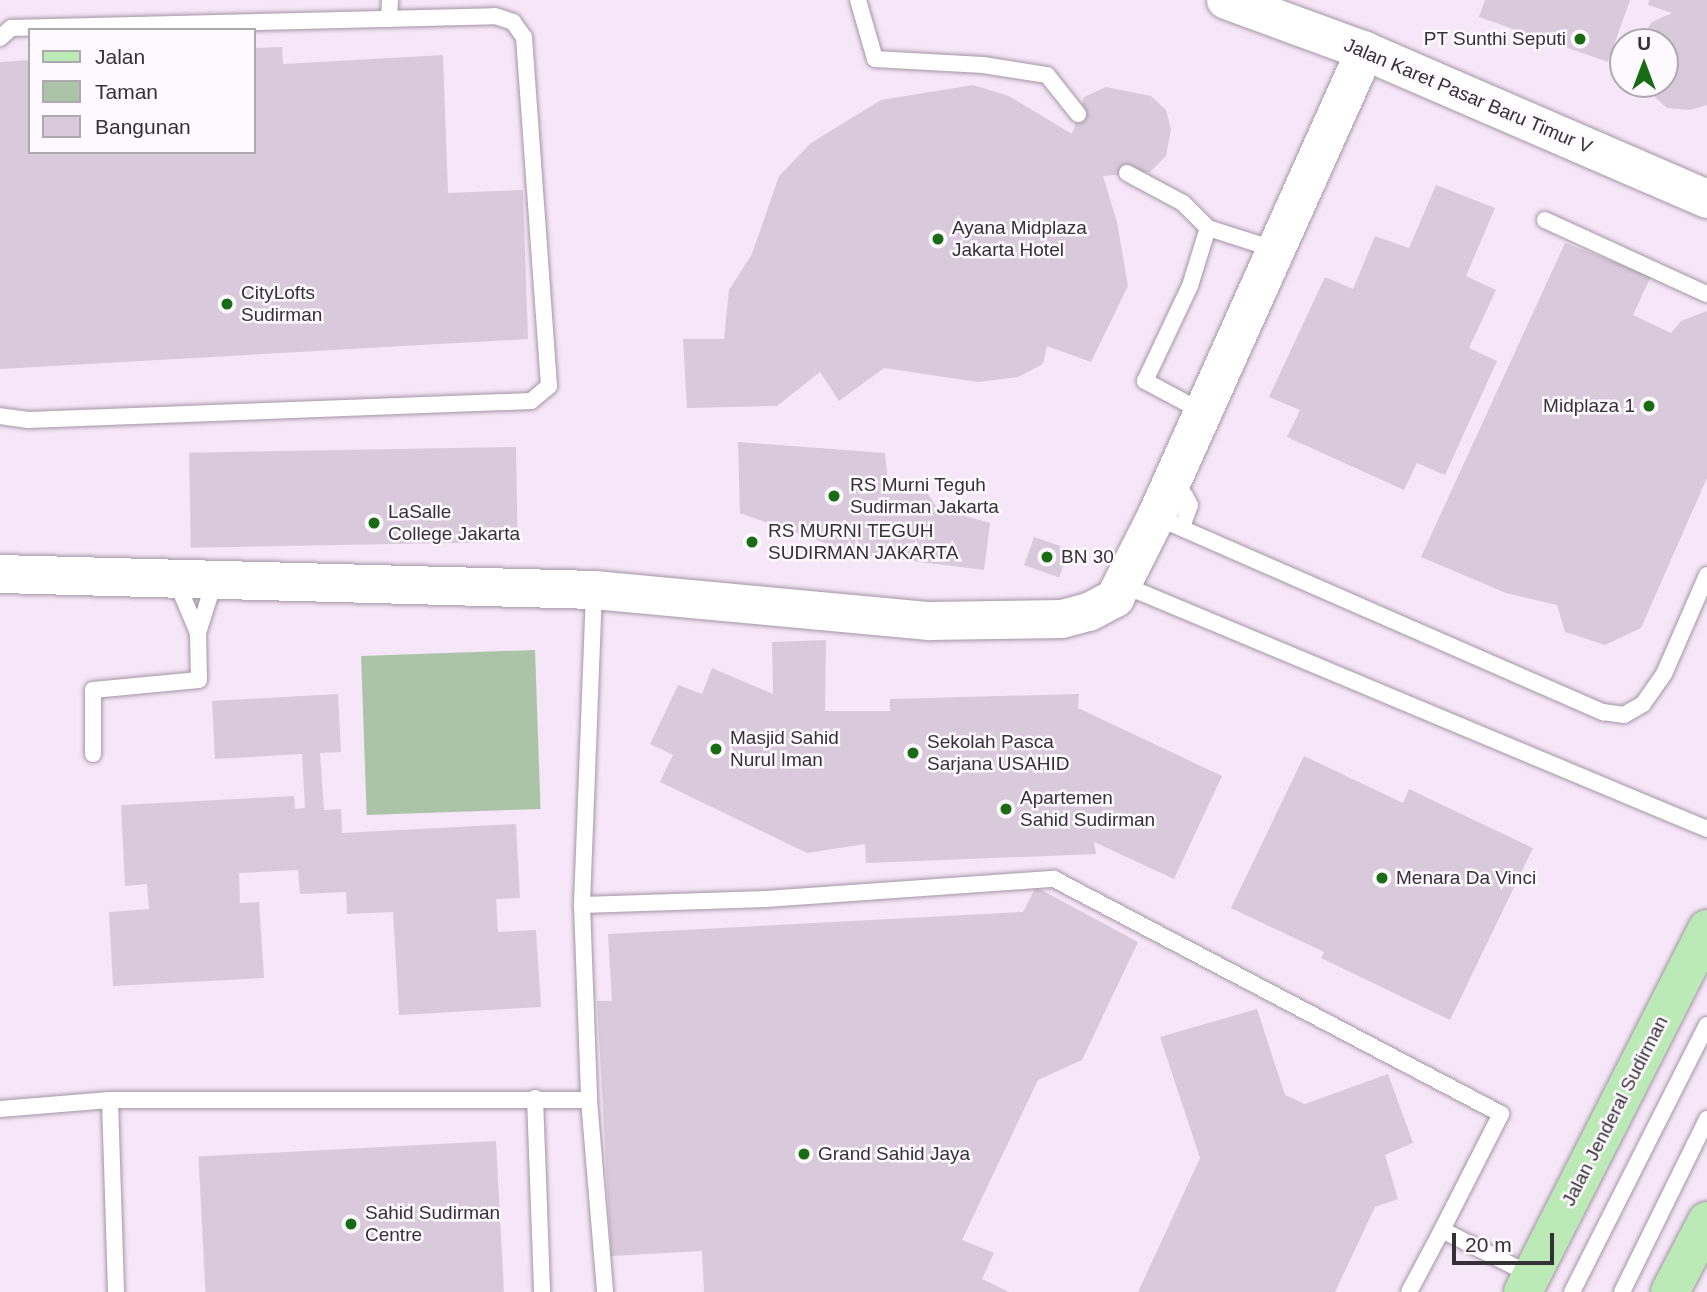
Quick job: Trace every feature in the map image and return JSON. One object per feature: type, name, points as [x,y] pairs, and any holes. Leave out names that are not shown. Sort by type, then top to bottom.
[{"type":"main road","name":"Jalan Jenderal Sudirman","points":[[1527,1283],[1707,929]]},
{"type":"main road","points":[[1687,1275],[1707,1221]]},
{"type":"street","name":"Jalan Karet Pasar Baru Timur V","points":[[1226,0],[1365,51],[1707,199]]},
{"type":"street","points":[[0,574],[594,590],[930,621],[1062,619],[1089,612],[1115,598],[1121,584],[1176,502],[1203,411],[1365,51]]},
{"type":"lane","points":[[389,19],[390,0]]},
{"type":"lane","points":[[858,0],[875,59],[983,65],[1047,75],[1078,114]]},
{"type":"lane","points":[[0,38],[11,28],[495,16],[513,22],[524,37],[549,386],[531,401],[28,420],[0,416]]},
{"type":"lane","points":[[1127,173],[1183,203],[1208,228],[1277,250]]},
{"type":"lane","points":[[1545,220],[1707,293]]},
{"type":"lane","points":[[1203,411],[1145,381],[1190,286],[1208,228]]},
{"type":"lane","points":[[1176,502],[1603,712],[1624,715],[1643,705],[1664,674],[1707,575]]},
{"type":"lane","points":[[175,578],[198,633]]},
{"type":"lane","points":[[93,754],[93,690],[103,685],[199,680],[198,633],[215,578]]},
{"type":"lane","points":[[1121,584],[1707,829]]},
{"type":"lane","points":[[594,590],[582,905],[589,1100],[605,1292]]},
{"type":"lane","points":[[582,905],[766,899],[1054,879],[1501,1114],[1409,1292]]},
{"type":"lane","points":[[1572,1292],[1707,1025]]},
{"type":"lane","points":[[535,1098],[542,1292]]},
{"type":"lane","points":[[0,1109],[110,1100],[589,1100]]},
{"type":"lane","points":[[110,1100],[116,1292]]},
{"type":"lane","points":[[1622,1292],[1707,1119]]},
{"type":"lane","points":[[1442,1230],[1527,1283]]},
{"type":"green space","points":[[535,650],[541,809],[367,815],[361,656]]},
{"type":"building","name":"PT Sunthi Seputi","points":[[1485,0],[1630,0],[1620,28],[1609,28],[1608,62],[1479,17]]},
{"type":"building","points":[[1649,0],[1707,0],[1707,105],[1690,110],[1667,108],[1656,98],[1679,98],[1679,28],[1648,28],[1652,22],[1672,13],[1648,5]]},
{"type":"building","points":[[282,47],[283,64],[443,55],[448,193],[523,190],[528,339],[0,369],[0,62],[28,60],[28,154],[256,154],[256,48]]},
{"type":"building","name":"Ayana Midplaza Jakarta Hotel","points":[[973,85],[1009,96],[1072,134],[1084,97],[1106,87],[1151,96],[1166,110],[1171,129],[1166,156],[1150,172],[1103,176],[1117,222],[1128,286],[1091,362],[1047,346],[1043,364],[1018,377],[978,382],[884,368],[839,401],[820,372],[777,406],[687,408],[683,339],[724,339],[729,290],[752,254],[779,176],[811,143],[881,100]]},
{"type":"building","points":[[1436,185],[1495,208],[1466,276],[1496,290],[1469,348],[1497,361],[1445,475],[1417,463],[1404,490],[1287,437],[1300,410],[1269,397],[1325,277],[1353,289],[1375,236],[1409,248]]},
{"type":"building","points":[[1565,243],[1651,276],[1633,315],[1671,333],[1681,321],[1707,311],[1707,478],[1641,628],[1605,645],[1565,632],[1557,605],[1506,593],[1421,557]]},
{"type":"building","name":"RS Murni Teguh Sudirman Jakarta","points":[[738,442],[885,453],[888,482],[922,484],[937,508],[990,523],[984,570],[856,554],[740,513]]},
{"type":"building","points":[[516,447],[518,542],[191,548],[189,453]]},
{"type":"building","name":"BN 30","points":[[1034,537],[1069,549],[1059,577],[1024,565]]},
{"type":"building","name":"Apartemen Sahid Sudirman","points":[[826,640],[825,711],[890,711],[890,699],[1079,694],[1078,708],[1222,776],[1174,879],[1094,842],[1096,854],[866,863],[865,844],[807,853],[660,782],[673,755],[650,744],[678,685],[702,694],[712,668],[773,694],[772,642]]},
{"type":"building","points":[[338,694],[341,752],[320,753],[324,810],[341,809],[342,833],[516,824],[520,898],[496,899],[498,932],[536,930],[541,1007],[399,1015],[393,912],[347,914],[346,892],[300,894],[298,870],[239,873],[240,903],[259,902],[264,978],[113,986],[109,912],[149,909],[147,884],[125,886],[121,805],[294,796],[295,809],[305,808],[302,754],[215,759],[212,701]]},
{"type":"building","name":"Menara Da Vinci","points":[[1304,756],[1403,803],[1409,789],[1533,848],[1450,1020],[1321,958],[1324,952],[1231,908]]},
{"type":"building","name":"Grand Sahid Jaya","points":[[1036,887],[1138,942],[1082,1060],[1038,1080],[962,1240],[994,1253],[982,1279],[1009,1292],[704,1292],[702,1251],[611,1256],[597,1001],[612,1001],[608,934],[1023,912]]},
{"type":"building","points":[[1257,1009],[1285,1095],[1305,1104],[1388,1074],[1413,1143],[1385,1155],[1398,1199],[1375,1207],[1335,1292],[1138,1292],[1200,1158],[1160,1037]]},
{"type":"building","name":"Sahid Sudirman Centre","points":[[496,1141],[504,1292],[206,1292],[198,1157]]},
{"type":"place","name":"PT Sunthi Seputi","points":[[1580,39]]},
{"type":"place","name":"Ayana Midplaza Jakarta Hotel","points":[[938,239]]},
{"type":"place","name":"CityLofts Sudirman","points":[[227,304]]},
{"type":"place","name":"Midplaza 1","points":[[1649,406]]},
{"type":"place","name":"RS Murni Teguh Sudirman Jakarta","points":[[834,496]]},
{"type":"place","name":"LaSalle College Jakarta","points":[[374,523]]},
{"type":"place","name":"RS MURNI TEGUH SUDIRMAN JAKARTA","points":[[752,542]]},
{"type":"place","name":"BN 30","points":[[1047,557]]},
{"type":"place","name":"Masjid Sahid Nurul Iman","points":[[716,749]]},
{"type":"place","name":"Sekolah Pasca Sarjana USAHID","points":[[913,753]]},
{"type":"place","name":"Apartemen Sahid Sudirman","points":[[1006,809]]},
{"type":"place","name":"Menara Da Vinci","points":[[1382,878]]},
{"type":"place","name":"Grand Sahid Jaya","points":[[804,1154]]},
{"type":"place","name":"Sahid Sudirman Centre","points":[[351,1224]]}]
